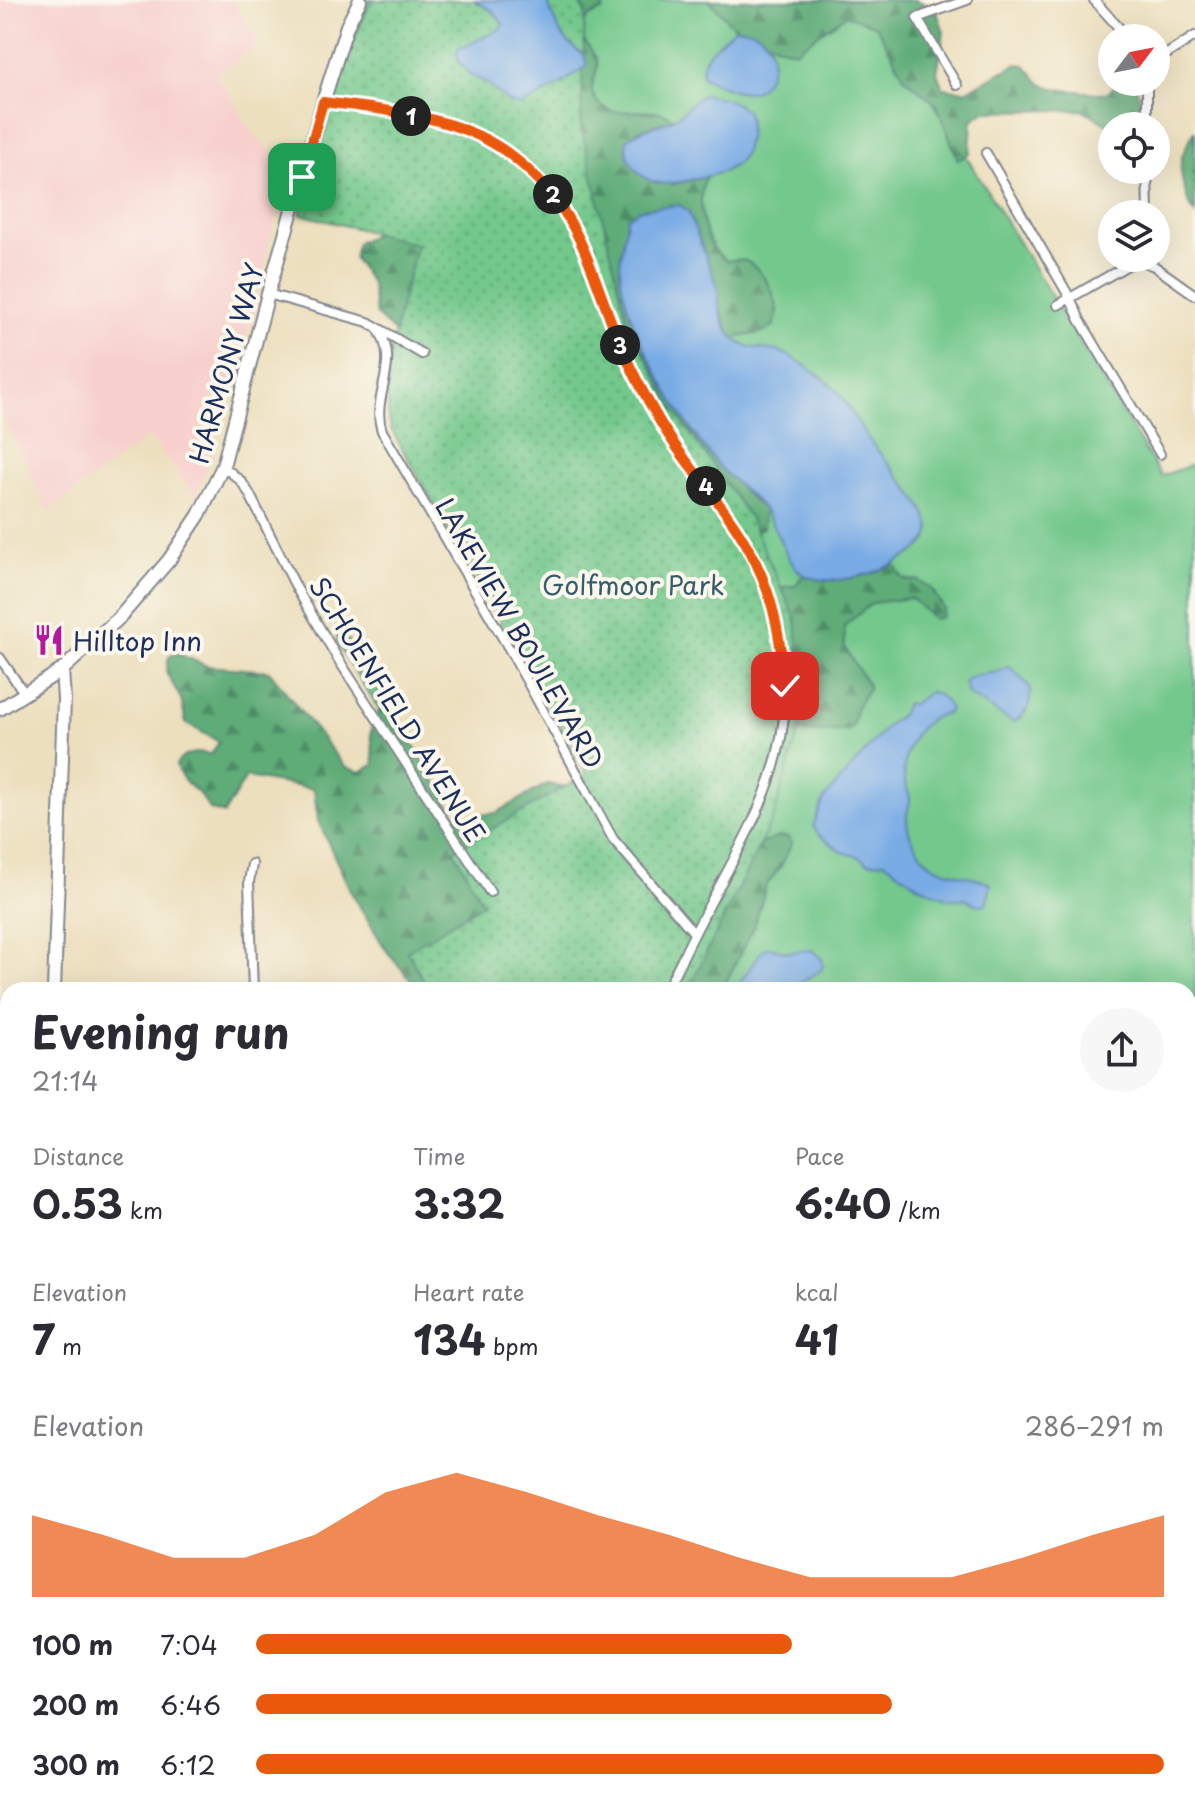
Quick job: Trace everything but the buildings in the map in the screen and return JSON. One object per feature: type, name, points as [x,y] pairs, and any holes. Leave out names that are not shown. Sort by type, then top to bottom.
[{"type":"street","name":"HARMONY WAY","points":[[0,709],[62,670],[120,617],[169,560],[199,515],[223,466],[323,102],[347,26],[360,0]]},
{"type":"street","points":[[957,85],[917,18],[967,0]]},
{"type":"street","points":[[1094,0],[1115,24]]},
{"type":"street","points":[[1170,52],[1195,36]]},
{"type":"street","points":[[323,102],[404,114],[464,131],[509,154],[550,191],[576,228],[626,358],[656,415],[736,525],[757,564],[778,628],[785,686],[776,764],[757,816],[670,982]]},
{"type":"street","points":[[986,153],[1160,454]]},
{"type":"street","points":[[1058,305],[1116,272]]},
{"type":"street","points":[[1162,272],[1195,295]]},
{"type":"street","points":[[268,294],[356,318],[422,354]]},
{"type":"street","name":"LAKEVIEW BOULEVARD","points":[[378,329],[384,337],[388,364],[379,408],[382,431],[511,652],[613,839],[694,933]]},
{"type":"street","name":"SCHOENFIELD AVENUE","points":[[223,466],[241,481],[249,493],[297,589],[338,659],[490,892]]},
{"type":"street","points":[[0,658],[25,694]]},
{"type":"street","points":[[54,982],[64,699],[62,670]]},
{"type":"street","points":[[252,864],[249,882],[253,982]]},
{"type":"shaded area","points":[[0,0],[233,0],[260,43],[217,75],[254,135],[283,162],[281,195],[235,386],[196,497],[149,436],[49,511],[0,412]]},
{"type":"green space","name":"Golfmoor Park","points":[[367,0],[473,0],[569,45],[547,0],[605,0],[603,10],[589,17],[578,29],[597,61],[592,88],[594,97],[601,106],[610,110],[654,111],[674,119],[637,131],[627,140],[672,185],[706,176],[701,210],[712,245],[727,261],[741,260],[753,265],[767,281],[776,302],[775,322],[770,329],[733,338],[722,314],[718,288],[688,211],[641,209],[627,217],[626,304],[670,394],[744,492],[764,510],[763,528],[755,531],[771,588],[795,586],[803,575],[826,578],[849,576],[894,563],[905,579],[917,580],[931,588],[944,609],[942,617],[934,619],[911,598],[872,603],[844,626],[845,648],[869,687],[856,709],[853,725],[848,731],[799,732],[787,723],[757,845],[779,837],[787,837],[792,843],[781,866],[766,886],[754,926],[726,982],[672,982],[622,841],[400,337],[376,315],[371,283],[354,258],[357,243],[392,226],[343,82],[340,59]]},
{"type":"green space","name":"Golfmoor Park","points":[[372,0],[577,0],[585,13],[581,127],[627,321],[674,410],[749,517],[796,620],[803,716],[774,816],[692,982],[424,982],[407,951],[483,904],[454,851],[587,774],[391,429],[388,406],[390,359],[417,244],[300,214],[353,41]]},
{"type":"green space","points":[[585,0],[871,0],[1161,476],[1195,464],[1195,982],[689,982],[749,517],[581,127]]},
{"type":"green space","points":[[709,0],[916,0],[936,9],[944,32],[937,73],[943,88],[966,91],[1017,64],[1025,65],[1041,84],[1098,93],[1098,96],[1138,96],[1141,107],[1138,112],[1098,112],[1098,119],[1083,110],[985,111],[972,120],[970,153],[958,160],[937,105],[905,78],[876,26],[846,15],[795,51],[776,45],[751,31],[735,28]]},
{"type":"green space","points":[[1195,130],[1195,214],[1184,189],[1181,161]]},
{"type":"green space","points":[[337,628],[353,645],[457,817],[496,813],[547,784],[570,787],[493,982],[412,982],[386,950],[351,892],[318,821],[314,789],[246,777],[224,814],[209,809],[179,773],[176,765],[183,758],[195,753],[211,754],[219,742],[186,723],[181,699],[166,672],[169,657],[176,653],[207,666],[269,671],[345,767],[360,772],[374,765],[371,731],[379,710],[337,644]]},
{"type":"water","points":[[473,0],[547,0],[560,32],[584,55],[587,66],[521,106],[509,103],[486,82],[471,76],[458,61],[457,50],[499,30],[503,24],[493,11]]},
{"type":"water","points":[[735,28],[752,30],[764,37],[770,48],[770,71],[758,89],[749,92],[731,89],[702,76],[708,54]]},
{"type":"water","points":[[703,95],[727,99],[747,112],[748,138],[739,161],[720,172],[681,182],[657,183],[642,176],[628,159],[627,140],[673,119]]},
{"type":"water","points":[[679,205],[688,211],[718,288],[721,315],[734,338],[747,346],[790,356],[829,383],[915,497],[929,523],[930,533],[925,542],[909,555],[862,576],[839,580],[816,579],[799,572],[764,510],[722,470],[687,423],[643,345],[624,294],[620,271],[627,217],[641,209]]},
{"type":"water","points":[[1009,666],[1030,687],[1028,708],[1013,722],[969,695],[964,683],[973,676]]},
{"type":"water","points":[[929,692],[941,698],[950,709],[948,713],[927,722],[907,751],[904,775],[910,798],[908,827],[917,847],[930,863],[991,884],[986,904],[949,899],[917,885],[885,862],[868,863],[860,857],[842,852],[819,835],[813,826],[824,799],[891,722],[901,715],[905,704],[912,705]]},
{"type":"water","points":[[769,947],[787,952],[812,950],[822,959],[823,966],[802,982],[740,982],[762,950]]},
{"type":"place","name":"Hilltop Inn","points":[[49,640]]},
{"type":"route","points":[[302,177],[323,102],[391,112],[457,128],[509,154],[550,191],[576,228],[613,328],[656,415],[736,525],[757,564],[778,628],[785,686]]}]
